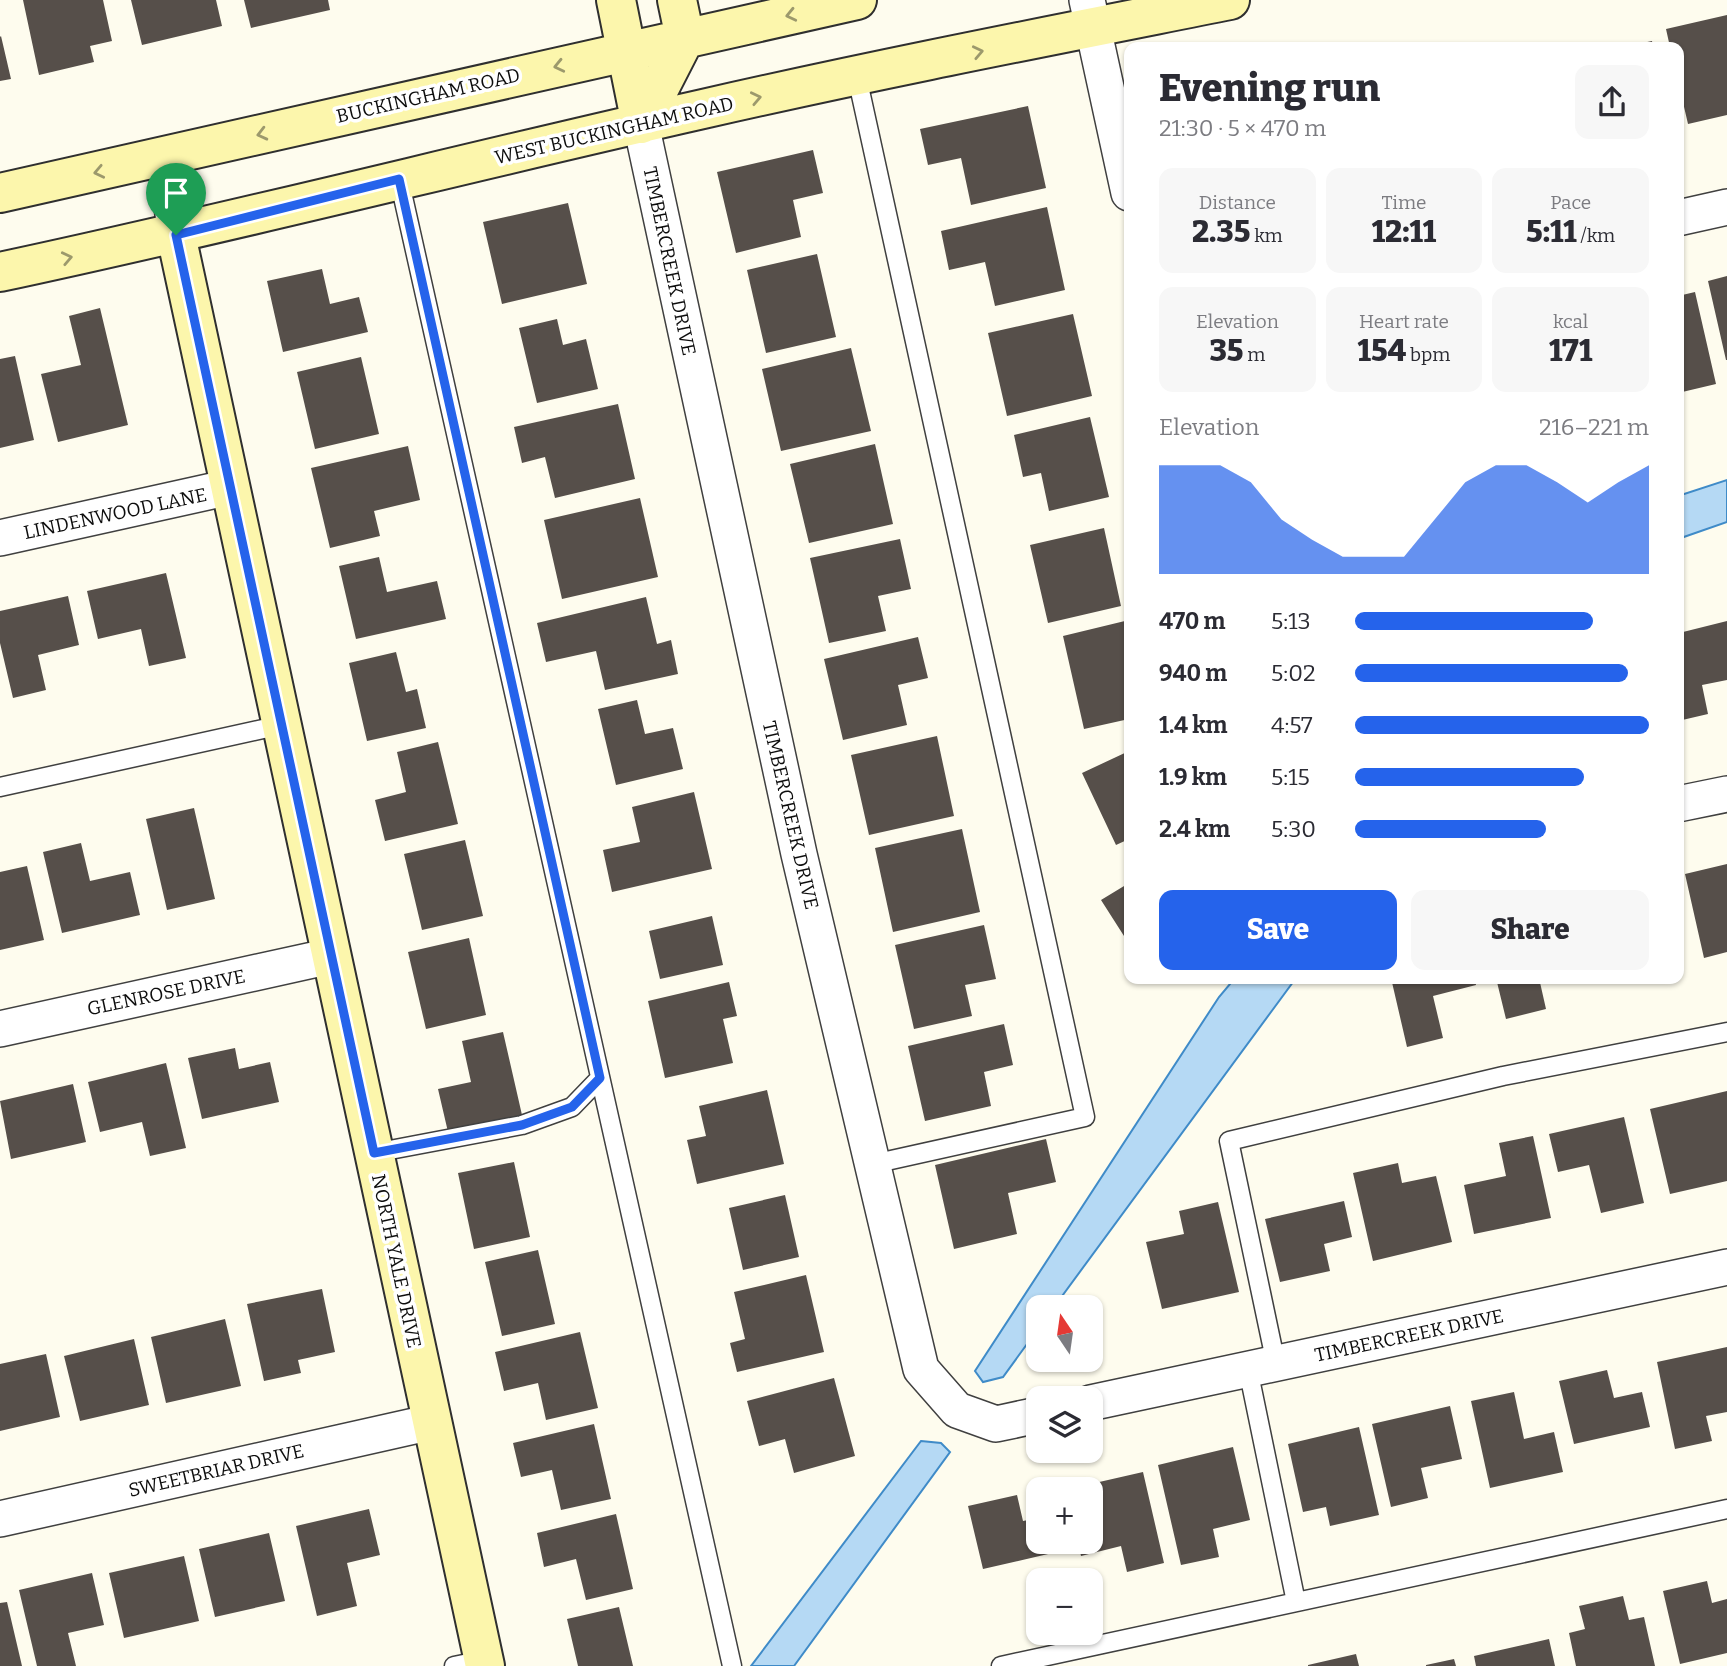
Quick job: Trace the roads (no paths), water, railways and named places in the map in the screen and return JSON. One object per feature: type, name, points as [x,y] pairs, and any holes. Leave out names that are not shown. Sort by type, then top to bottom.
[{"type":"main road","points":[[616,0],[641,124]]},
{"type":"main road","points":[[641,124],[685,38],[677,0]]},
{"type":"main road","name":"BUCKINGHAM ROAD","points":[[0,193],[857,0]]},
{"type":"main road","name":"WEST BUCKINGHAM ROAD","points":[[0,272],[176,235],[399,179],[857,77],[1090,14],[1230,0]]},
{"type":"main road","name":"NORTH YALE DRIVE","points":[[176,235],[432,1422],[474,1664]]},
{"type":"street","points":[[1090,14],[1124,170]]},
{"type":"street","name":"TIMBERCREEK DRIVE","points":[[641,124],[799,855],[921,1369],[957,1410],[996,1424],[1026,1418]]},
{"type":"street","name":"NORTH YALE DRIVE","points":[[165,157],[176,235]]},
{"type":"street","points":[[1684,217],[1727,207]]},
{"type":"street","name":"LINDENWOOD LANE","points":[[0,538],[230,487]]},
{"type":"street","points":[[1684,803],[1727,794]]},
{"type":"street","name":"GLENROSE DRIVE","points":[[0,1029],[331,956]]},
{"type":"street","name":"TIMBERCREEK DRIVE","points":[[1103,1400],[1727,1267]]},
{"type":"street","name":"SWEETBRIAR DRIVE","points":[[0,1519],[432,1422]]},
{"type":"lane","points":[[857,77],[1085,1116],[873,1164]]},
{"type":"lane","points":[[399,179],[732,1666]]},
{"type":"lane","points":[[0,787],[281,725]]},
{"type":"lane","points":[[1296,1602],[1229,1141],[1503,1076],[1727,1032]]},
{"type":"lane","points":[[374,1153],[522,1125],[572,1107],[600,1078]]},
{"type":"lane","points":[[1001,1666],[1727,1509]]},
{"type":"water","points":[[1727,480],[1727,522],[1684,537],[1684,494]]},
{"type":"water","points":[[1230,984],[1292,984],[1063,1295],[1026,1295],[1026,1345],[1003,1377],[983,1382],[975,1371],[1219,997]]},
{"type":"water","points":[[921,1441],[941,1443],[950,1452],[794,1666],[751,1666]]}]
